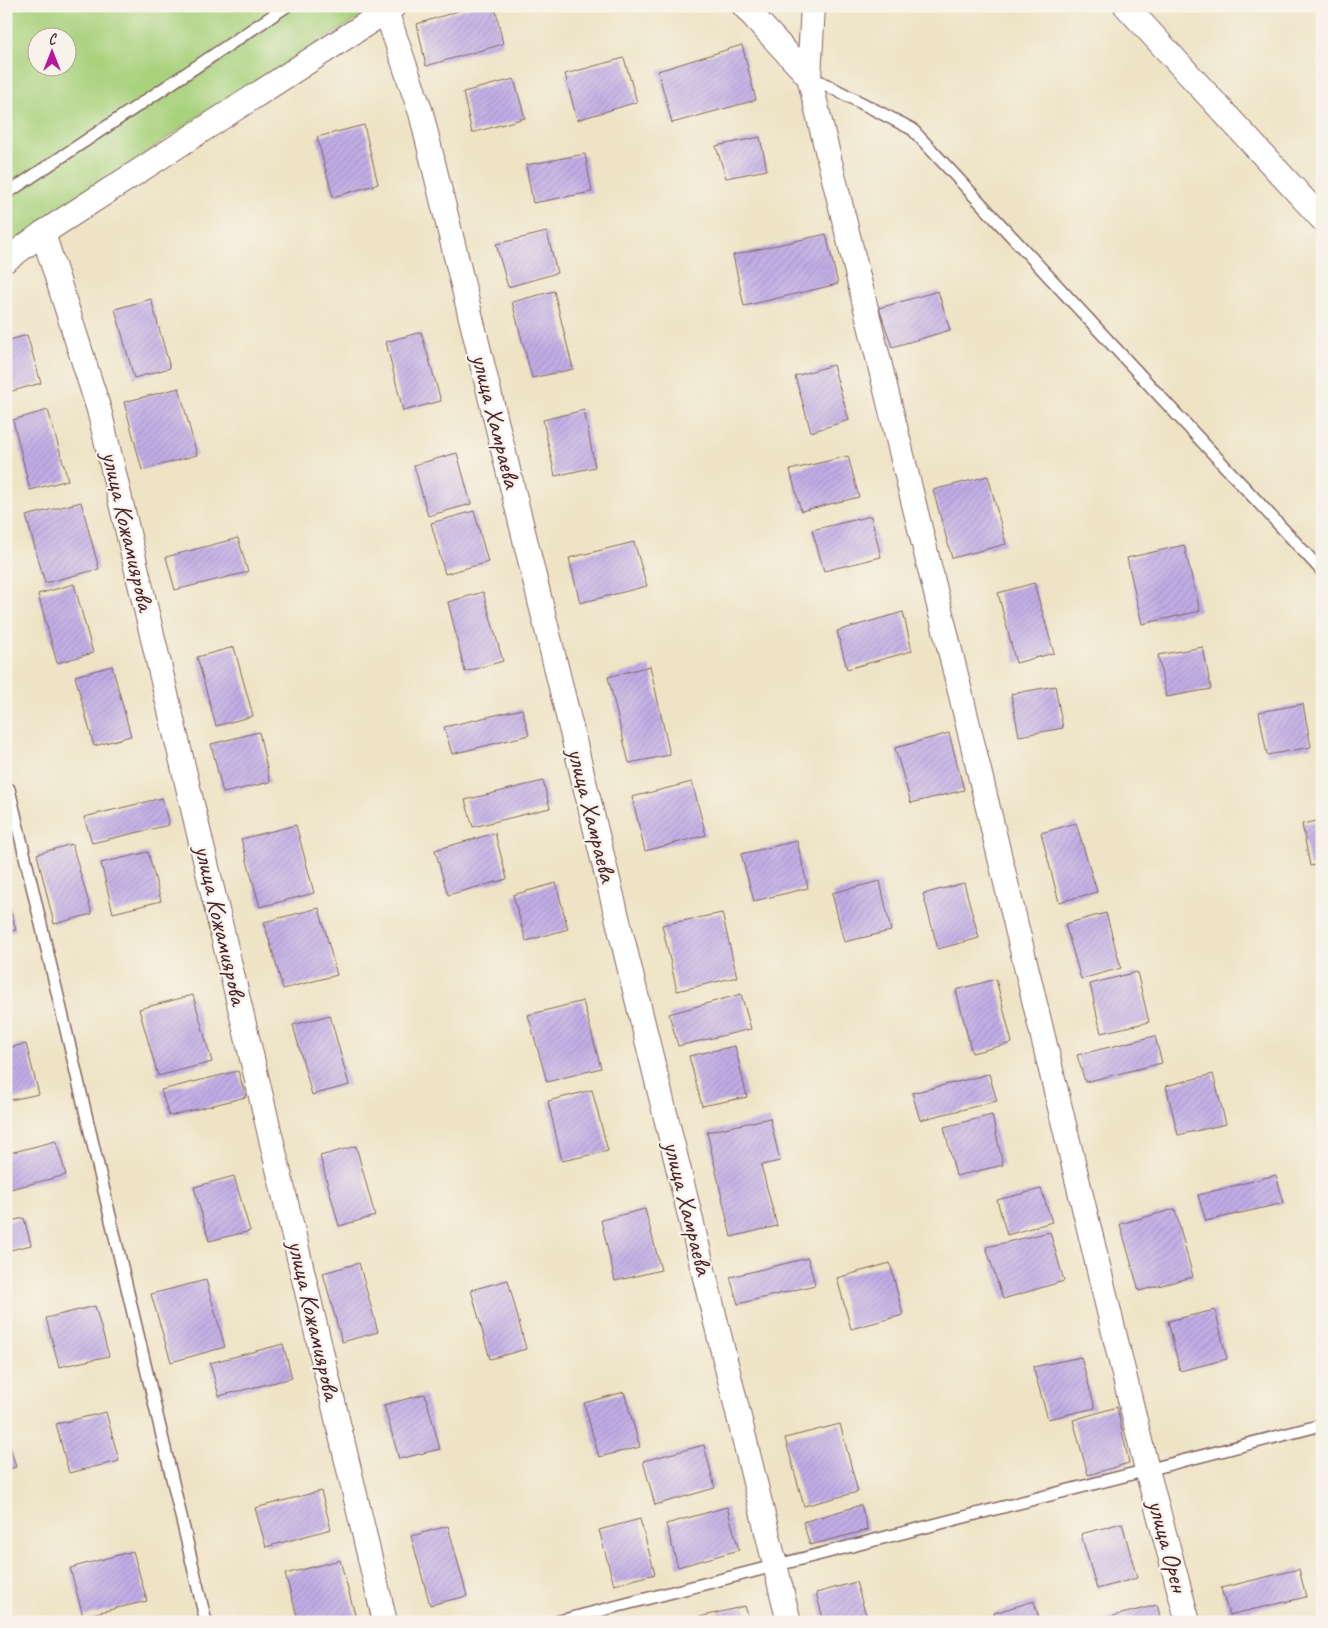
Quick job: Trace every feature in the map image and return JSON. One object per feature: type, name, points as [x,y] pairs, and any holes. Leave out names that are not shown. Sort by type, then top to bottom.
[{"type":"street","points":[[744,6],[809,76]]},
{"type":"street","points":[[809,76],[813,6]]},
{"type":"street","points":[[1126,6],[1322,220]]},
{"type":"street","points":[[6,260],[43,233],[390,8]]},
{"type":"street","name":"улица Хамраева","points":[[390,8],[421,113],[776,1565],[788,1622]]},
{"type":"street","name":"улица Орен","points":[[809,76],[959,688],[1147,1470],[1188,1622]]},
{"type":"street","name":"улица Кожамиярова","points":[[43,233],[99,410],[385,1622]]},
{"type":"lane","points":[[6,194],[286,6]]},
{"type":"lane","points":[[809,76],[912,129],[1322,570]]},
{"type":"lane","points":[[9,789],[206,1622]]},
{"type":"lane","points":[[556,1622],[1322,1425]]},
{"type":"green space","points":[[6,6],[379,6],[202,114],[6,250]]},
{"type":"building","points":[[474,6],[495,6],[503,44],[426,66],[417,24]]},
{"type":"building","points":[[742,45],[756,100],[672,123],[658,71]]},
{"type":"building","points":[[624,58],[637,102],[577,120],[565,74]]},
{"type":"building","points":[[514,79],[525,118],[472,133],[463,92]]},
{"type":"building","points":[[364,125],[378,184],[333,197],[317,137]]},
{"type":"building","points":[[760,137],[767,170],[726,178],[716,146]]},
{"type":"building","points":[[585,154],[592,192],[533,203],[526,165]]},
{"type":"building","points":[[547,232],[557,273],[508,287],[496,244]]},
{"type":"building","points":[[826,234],[838,284],[744,306],[733,255]]},
{"type":"building","points":[[554,291],[573,369],[532,378],[512,302]]},
{"type":"building","points":[[938,291],[950,330],[892,347],[879,308]]},
{"type":"building","points":[[151,299],[170,368],[134,378],[115,309]]},
{"type":"building","points":[[421,332],[441,401],[403,411],[386,342]]},
{"type":"building","points":[[27,335],[41,383],[9,392],[6,382],[6,341]]},
{"type":"building","points":[[833,365],[849,420],[811,432],[795,376]]},
{"type":"building","points":[[179,388],[197,455],[142,470],[124,402]]},
{"type":"building","points":[[48,410],[68,480],[30,490],[13,420]]},
{"type":"building","points":[[584,410],[595,467],[555,476],[543,420]]},
{"type":"building","points":[[457,453],[471,504],[428,516],[414,465]]},
{"type":"building","points":[[848,456],[859,497],[801,511],[790,470]]},
{"type":"building","points":[[988,476],[1006,544],[952,558],[933,490]]},
{"type":"building","points":[[81,502],[99,569],[45,583],[26,516]]},
{"type":"building","points":[[474,511],[488,562],[445,574],[431,523]]},
{"type":"building","points":[[871,516],[881,557],[824,571],[812,530]]},
{"type":"building","points":[[238,538],[248,572],[175,590],[166,557]]},
{"type":"building","points":[[634,542],[647,586],[580,603],[569,558]]},
{"type":"building","points":[[1184,545],[1200,611],[1142,624],[1127,558]]},
{"type":"building","points":[[1034,583],[1054,653],[1016,663],[998,593]]},
{"type":"building","points":[[74,584],[93,653],[57,663],[38,594]]},
{"type":"building","points":[[483,592],[503,661],[465,672],[448,602]]},
{"type":"building","points":[[903,612],[912,651],[847,669],[837,631]]},
{"type":"building","points":[[234,647],[253,716],[216,726],[197,657]]},
{"type":"building","points":[[1203,647],[1211,689],[1166,697],[1158,655]]},
{"type":"building","points":[[112,666],[131,736],[94,746],[75,676]]},
{"type":"building","points":[[650,666],[670,755],[629,763],[608,677]]},
{"type":"building","points":[[1055,686],[1063,728],[1019,736],[1011,694]]},
{"type":"building","points":[[1303,704],[1311,747],[1267,755],[1259,712]]},
{"type":"building","points":[[522,709],[529,735],[452,754],[444,727]]},
{"type":"building","points":[[259,732],[270,782],[223,793],[211,744]]},
{"type":"building","points":[[949,733],[964,790],[911,803],[895,748]]},
{"type":"building","points":[[543,781],[550,808],[473,827],[465,800]]},
{"type":"building","points":[[692,782],[706,835],[645,851],[632,797]]},
{"type":"building","points":[[162,798],[169,825],[92,843],[84,817]]},
{"type":"building","points":[[1322,820],[1322,864],[1310,866],[1302,824]]},
{"type":"building","points":[[1076,823],[1097,892],[1059,902],[1041,833]]},
{"type":"building","points":[[296,825],[314,893],[260,907],[241,839]]},
{"type":"building","points":[[495,833],[507,879],[448,895],[435,850]]},
{"type":"building","points":[[797,841],[808,888],[754,901],[741,854]]},
{"type":"building","points":[[72,844],[92,914],[54,924],[37,854]]},
{"type":"building","points":[[148,852],[161,901],[113,913],[101,863]]},
{"type":"building","points":[[880,881],[891,931],[844,942],[832,893]]},
{"type":"building","points":[[556,883],[568,929],[526,941],[513,895]]},
{"type":"building","points":[[964,883],[979,938],[938,949],[923,894]]},
{"type":"building","points":[[6,896],[16,930],[6,933]]},
{"type":"building","points":[[319,908],[337,975],[283,989],[264,922]]},
{"type":"building","points":[[722,913],[737,977],[677,991],[662,925]]},
{"type":"building","points":[[1106,913],[1121,968],[1081,979],[1065,924]]},
{"type":"building","points":[[1137,972],[1149,1022],[1101,1033],[1090,984]]},
{"type":"building","points":[[996,979],[1012,1043],[972,1053],[956,990]]},
{"type":"building","points":[[741,994],[751,1029],[678,1046],[669,1014]]},
{"type":"building","points":[[193,995],[212,1062],[158,1076],[139,1009]]},
{"type":"building","points":[[583,1001],[601,1068],[547,1082],[528,1015]]},
{"type":"building","points":[[330,1015],[349,1085],[312,1095],[293,1025]]},
{"type":"building","points":[[1155,1036],[1162,1063],[1085,1082],[1077,1055]]},
{"type":"building","points":[[26,1044],[39,1094],[6,1101],[6,1048]]},
{"type":"building","points":[[735,1046],[747,1097],[702,1106],[689,1056]]},
{"type":"building","points":[[238,1071],[246,1097],[169,1116],[161,1090]]},
{"type":"building","points":[[989,1074],[997,1101],[920,1120],[912,1093]]},
{"type":"building","points":[[1213,1074],[1226,1124],[1178,1135],[1166,1086]]},
{"type":"building","points":[[592,1090],[608,1151],[562,1161],[548,1101]]},
{"type":"building","points":[[992,1115],[1003,1165],[956,1176],[944,1127]]},
{"type":"building","points":[[770,1118],[780,1161],[761,1165],[777,1226],[731,1237],[707,1132]]},
{"type":"building","points":[[56,1141],[66,1175],[6,1190],[6,1154]]},
{"type":"building","points":[[356,1146],[375,1216],[339,1226],[320,1156]]},
{"type":"building","points":[[1276,1175],[1284,1203],[1206,1221],[1198,1195]]},
{"type":"building","points":[[234,1176],[250,1231],[209,1241],[194,1187]]},
{"type":"building","points":[[1041,1189],[1052,1222],[1007,1235],[997,1200]]},
{"type":"building","points":[[645,1209],[661,1270],[615,1281],[601,1220]]},
{"type":"building","points":[[1175,1209],[1193,1277],[1139,1291],[1120,1224]]},
{"type":"building","points":[[24,1218],[31,1245],[6,1251],[6,1222]]},
{"type":"building","points":[[1050,1232],[1064,1281],[1003,1299],[986,1247]]},
{"type":"building","points":[[808,1258],[815,1285],[738,1304],[730,1277]]},
{"type":"building","points":[[359,1263],[378,1332],[342,1342],[323,1273]]},
{"type":"building","points":[[890,1263],[903,1315],[851,1329],[837,1278]]},
{"type":"building","points":[[206,1280],[225,1347],[171,1362],[151,1294]]},
{"type":"building","points":[[508,1280],[526,1349],[490,1359],[471,1290]]},
{"type":"building","points":[[95,1306],[109,1356],[59,1367],[46,1318]]},
{"type":"building","points":[[1215,1310],[1227,1359],[1180,1371],[1168,1321]]},
{"type":"building","points":[[283,1344],[292,1378],[219,1396],[210,1363]]},
{"type":"building","points":[[1081,1357],[1095,1408],[1048,1419],[1033,1367]]},
{"type":"building","points":[[624,1392],[640,1447],[599,1457],[584,1403]]},
{"type":"building","points":[[425,1394],[440,1449],[399,1459],[384,1405]]},
{"type":"building","points":[[1117,1407],[1129,1463],[1088,1475],[1073,1420]]},
{"type":"building","points":[[106,1412],[119,1461],[69,1473],[56,1424]]},
{"type":"building","points":[[840,1424],[858,1492],[804,1506],[785,1438]]},
{"type":"building","points":[[6,1434],[16,1467],[6,1470]]},
{"type":"building","points":[[704,1445],[715,1488],[655,1505],[643,1461]]},
{"type":"building","points":[[321,1491],[331,1529],[266,1547],[255,1508]]},
{"type":"building","points":[[861,1505],[868,1530],[810,1545],[803,1522]]},
{"type":"building","points":[[727,1507],[739,1550],[678,1567],[666,1524]]},
{"type":"building","points":[[640,1519],[655,1574],[614,1585],[599,1530]]},
{"type":"building","points":[[1122,1523],[1137,1578],[1097,1589],[1081,1534]]},
{"type":"building","points":[[448,1526],[467,1596],[430,1605],[411,1536]]},
{"type":"building","points":[[133,1551],[147,1601],[83,1616],[70,1568]]},
{"type":"building","points":[[340,1560],[357,1622],[299,1622],[285,1574]]},
{"type":"building","points":[[1299,1569],[1306,1597],[1229,1615],[1221,1588]]},
{"type":"building","points":[[856,1582],[868,1622],[824,1622],[816,1593]]},
{"type":"building","points":[[1034,1601],[1040,1622],[996,1622],[994,1613]]},
{"type":"building","points":[[1157,1605],[1162,1622],[1094,1622],[1094,1621]]},
{"type":"building","points":[[745,1606],[750,1622],[684,1622],[684,1621]]}]
